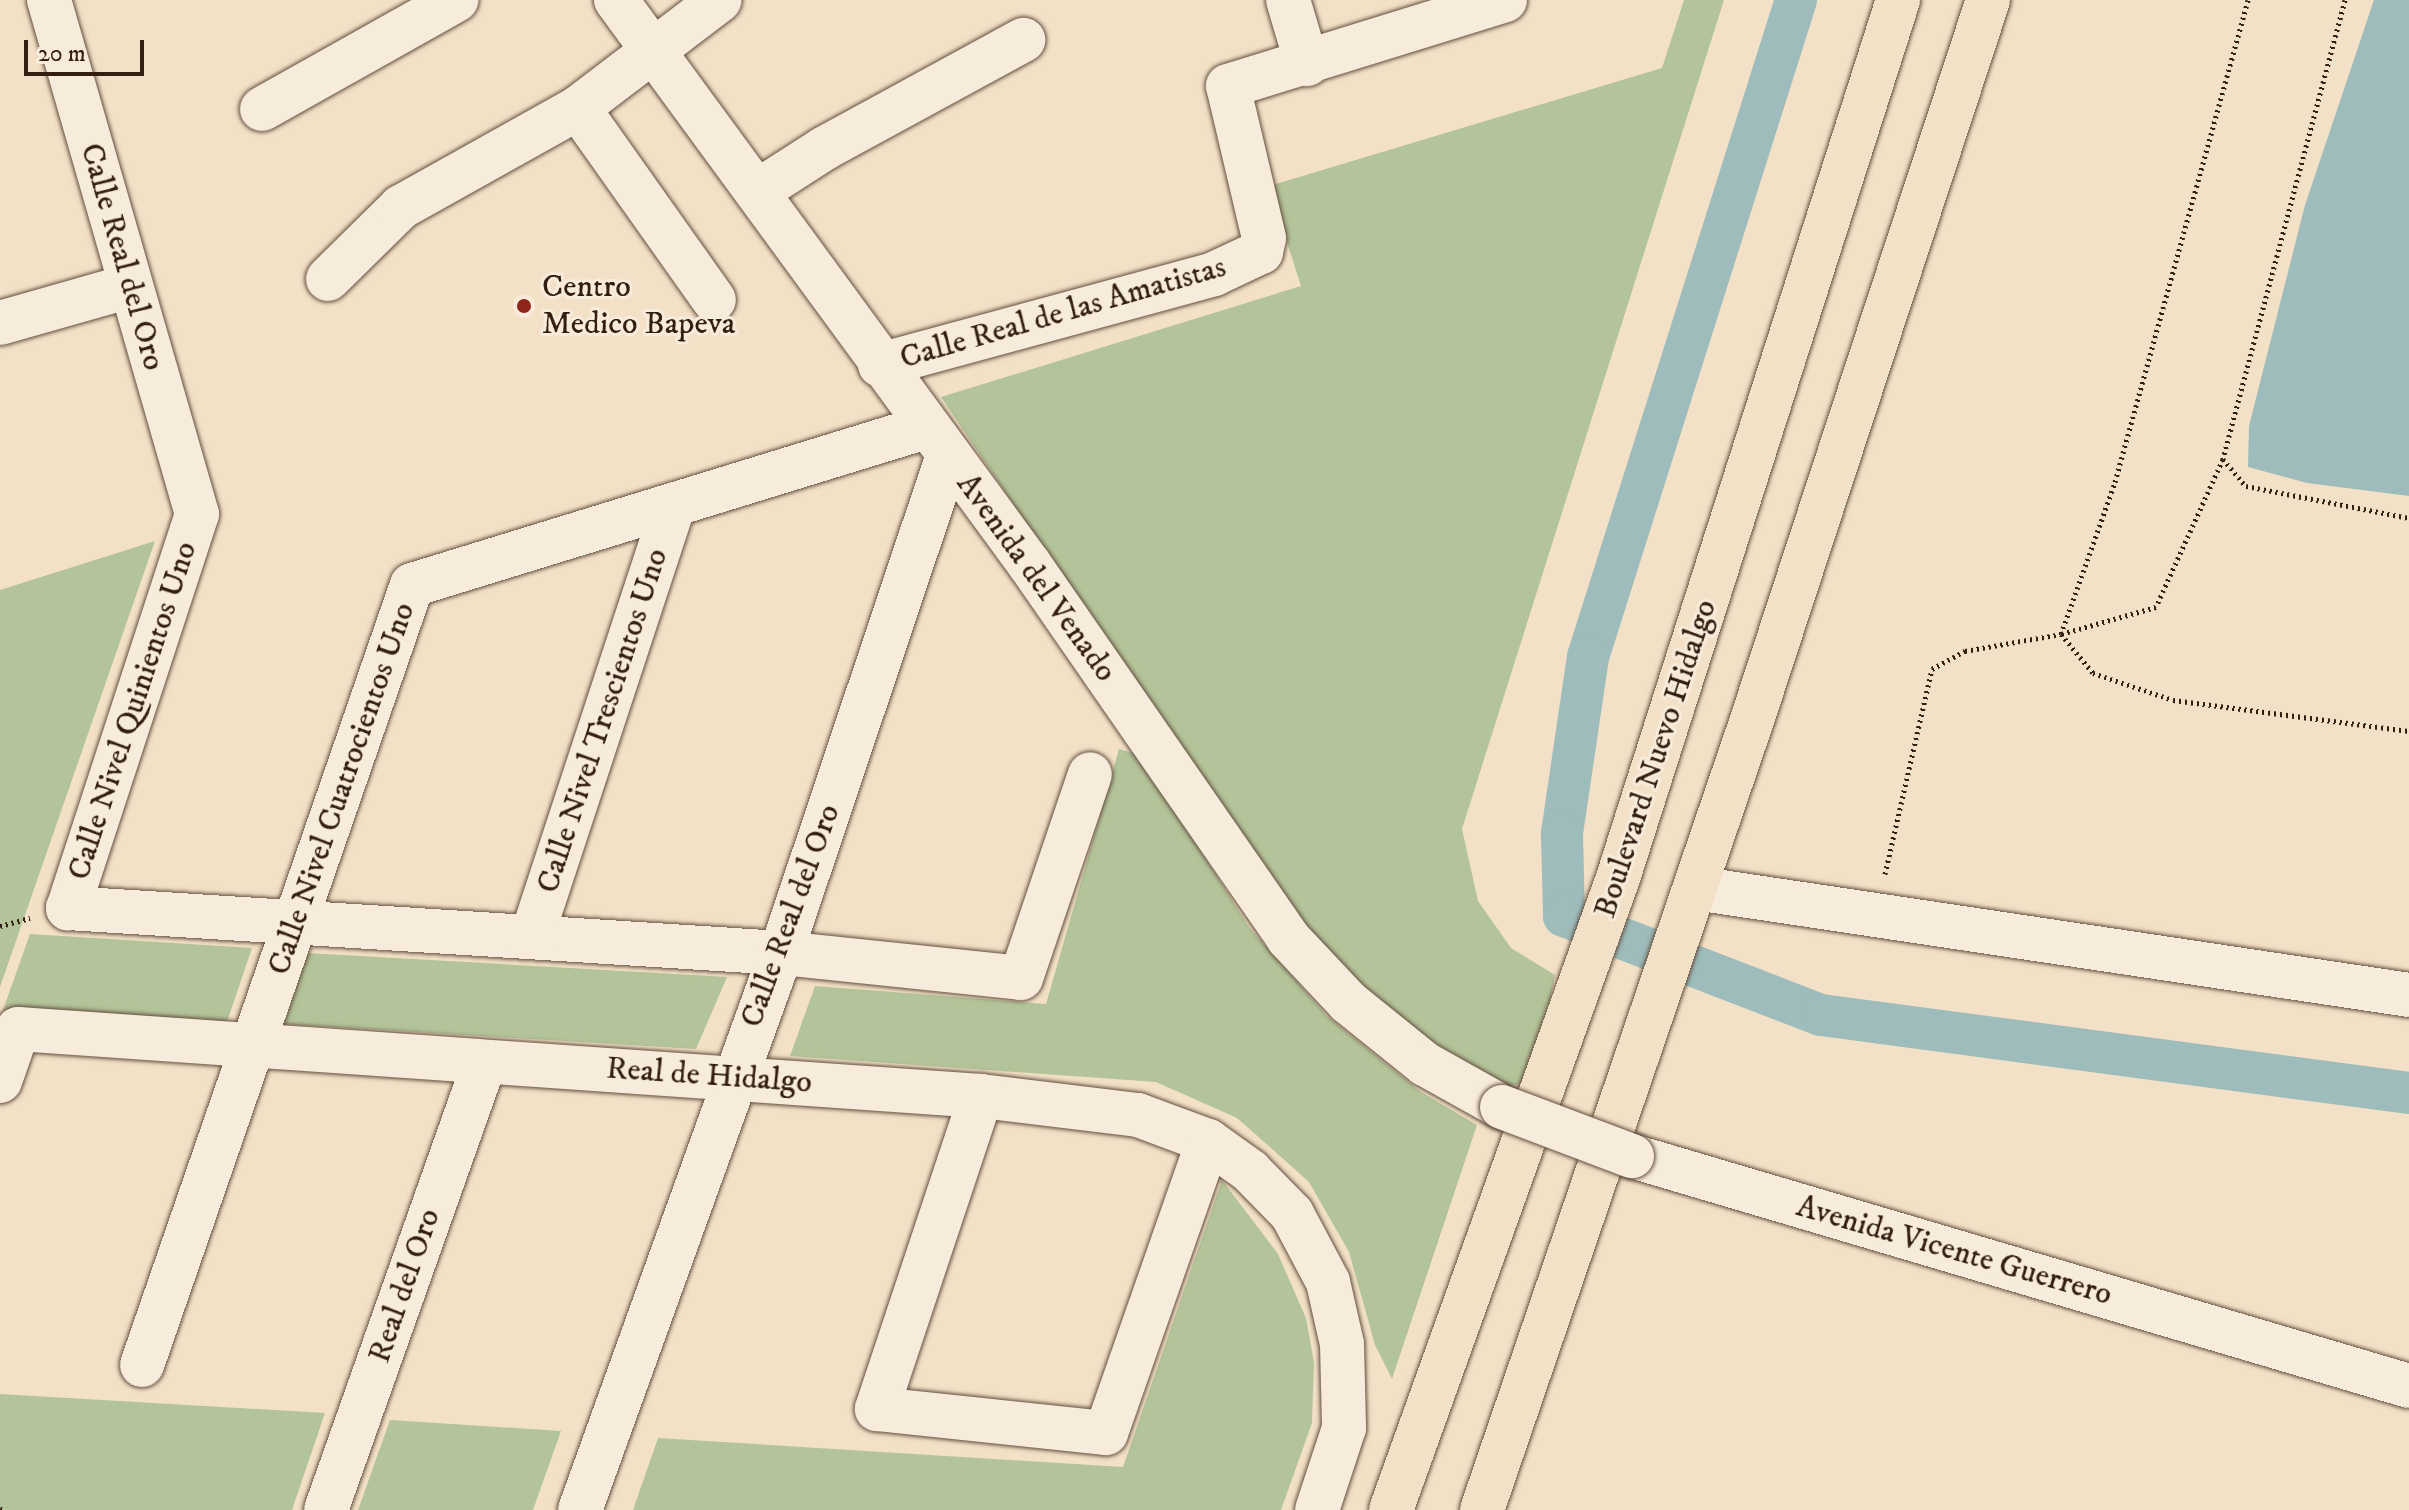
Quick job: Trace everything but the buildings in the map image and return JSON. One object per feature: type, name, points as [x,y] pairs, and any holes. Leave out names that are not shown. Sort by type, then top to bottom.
[{"type":"main road","name":"Boulevard Nuevo Hidalgo","points":[[1391,1510],[1618,878],[1898,0]]},
{"type":"main road","points":[[1482,1510],[1695,888],[1988,0]]},
{"type":"street","name":"Calle Real del Oro","points":[[49,0],[197,514]]},
{"type":"street","points":[[262,109],[456,0]]},
{"type":"street","points":[[328,279],[401,207],[578,108],[720,0]]},
{"type":"street","points":[[1288,0],[1307,64]]},
{"type":"street","name":"Calle Real de las Amatistas","points":[[880,365],[1214,274],[1261,252],[1264,238],[1228,86],[1307,64],[1505,0]]},
{"type":"street","name":"Avenida del Venado","points":[[628,5],[654,52],[937,441],[1288,938],[1348,1002],[1425,1064],[1502,1107]]},
{"type":"street","points":[[758,191],[825,148],[1023,40]]},
{"type":"street","points":[[578,108],[714,300]]},
{"type":"street","points":[[0,323],[130,286]]},
{"type":"street","name":"Calle Real del Oro","points":[[580,1510],[732,1077],[781,953],[937,441]]},
{"type":"street","name":"Calle Nivel Cuatrocientos Uno","points":[[142,1365],[412,585],[673,507],[937,441]]},
{"type":"street","name":"Calle Nivel Trescientos Uno","points":[[532,936],[673,507]]},
{"type":"street","name":"Calle Nivel Quinientos Uno","points":[[197,514],[68,908],[298,920]]},
{"type":"street","points":[[298,920],[781,953],[1021,978],[1090,774]]},
{"type":"street","points":[[1695,888],[2409,995]]},
{"type":"street","name":"Real de Hidalgo","points":[[0,1081],[18,1029],[251,1049],[732,1077],[981,1096],[1138,1115],[1208,1141],[1250,1171],[1292,1214],[1328,1282],[1342,1344],[1344,1428],[1317,1510]]},
{"type":"street","name":"Real del Oro","points":[[326,1510],[484,1063]]},
{"type":"street","points":[[981,1096],[877,1409],[1106,1433],[1208,1141]]},
{"type":"street","name":"Avenida Vicente Guerrero","points":[[1502,1107],[1632,1156],[2409,1386]]},
{"type":"path","points":[[2061,634],[2115,482],[2248,0]]},
{"type":"path","points":[[1875,915],[1932,669],[1965,651],[2061,634],[2156,607],[2223,459],[2345,0]]},
{"type":"path","points":[[2223,459],[2246,486],[2409,518]]},
{"type":"path","points":[[2061,634],[2093,673],[2173,700],[2409,731]]},
{"type":"green space","points":[[1684,0],[1724,0],[1462,829],[1478,901],[1511,948],[1555,975],[1534,1083],[1506,1086],[1428,1042],[1364,992],[1300,928],[941,397],[1301,286],[1269,186],[1662,68]]},
{"type":"green space","points":[[155,541],[0,987],[0,590]]},
{"type":"green space","points":[[1119,749],[1140,755],[1249,927],[1327,1016],[1421,1092],[1477,1125],[1392,1379],[1375,1345],[1349,1252],[1309,1182],[1237,1118],[1156,1082],[790,1056],[815,986],[1046,1004]]},
{"type":"green space","points":[[30,934],[252,948],[226,1025],[3,1010]]},
{"type":"green space","points":[[307,953],[727,977],[696,1049],[284,1024]]},
{"type":"green space","points":[[1222,1180],[1278,1254],[1306,1318],[1314,1363],[1312,1423],[1281,1510],[633,1510],[658,1438],[1123,1467]]},
{"type":"green space","points":[[0,1394],[325,1413],[292,1510],[0,1510]]},
{"type":"green space","points":[[390,1420],[561,1431],[533,1510],[358,1510]]},
{"type":"water","points":[[2374,0],[2409,0],[2409,496],[2307,483],[2248,467],[2249,426],[2305,205]]},
{"type":"waterway","points":[[1796,0],[1588,657],[1562,834],[1564,916],[1821,1015],[2409,1093]]},
{"type":"place","name":"Centro Medico Bapeva","points":[[524,306]]}]
